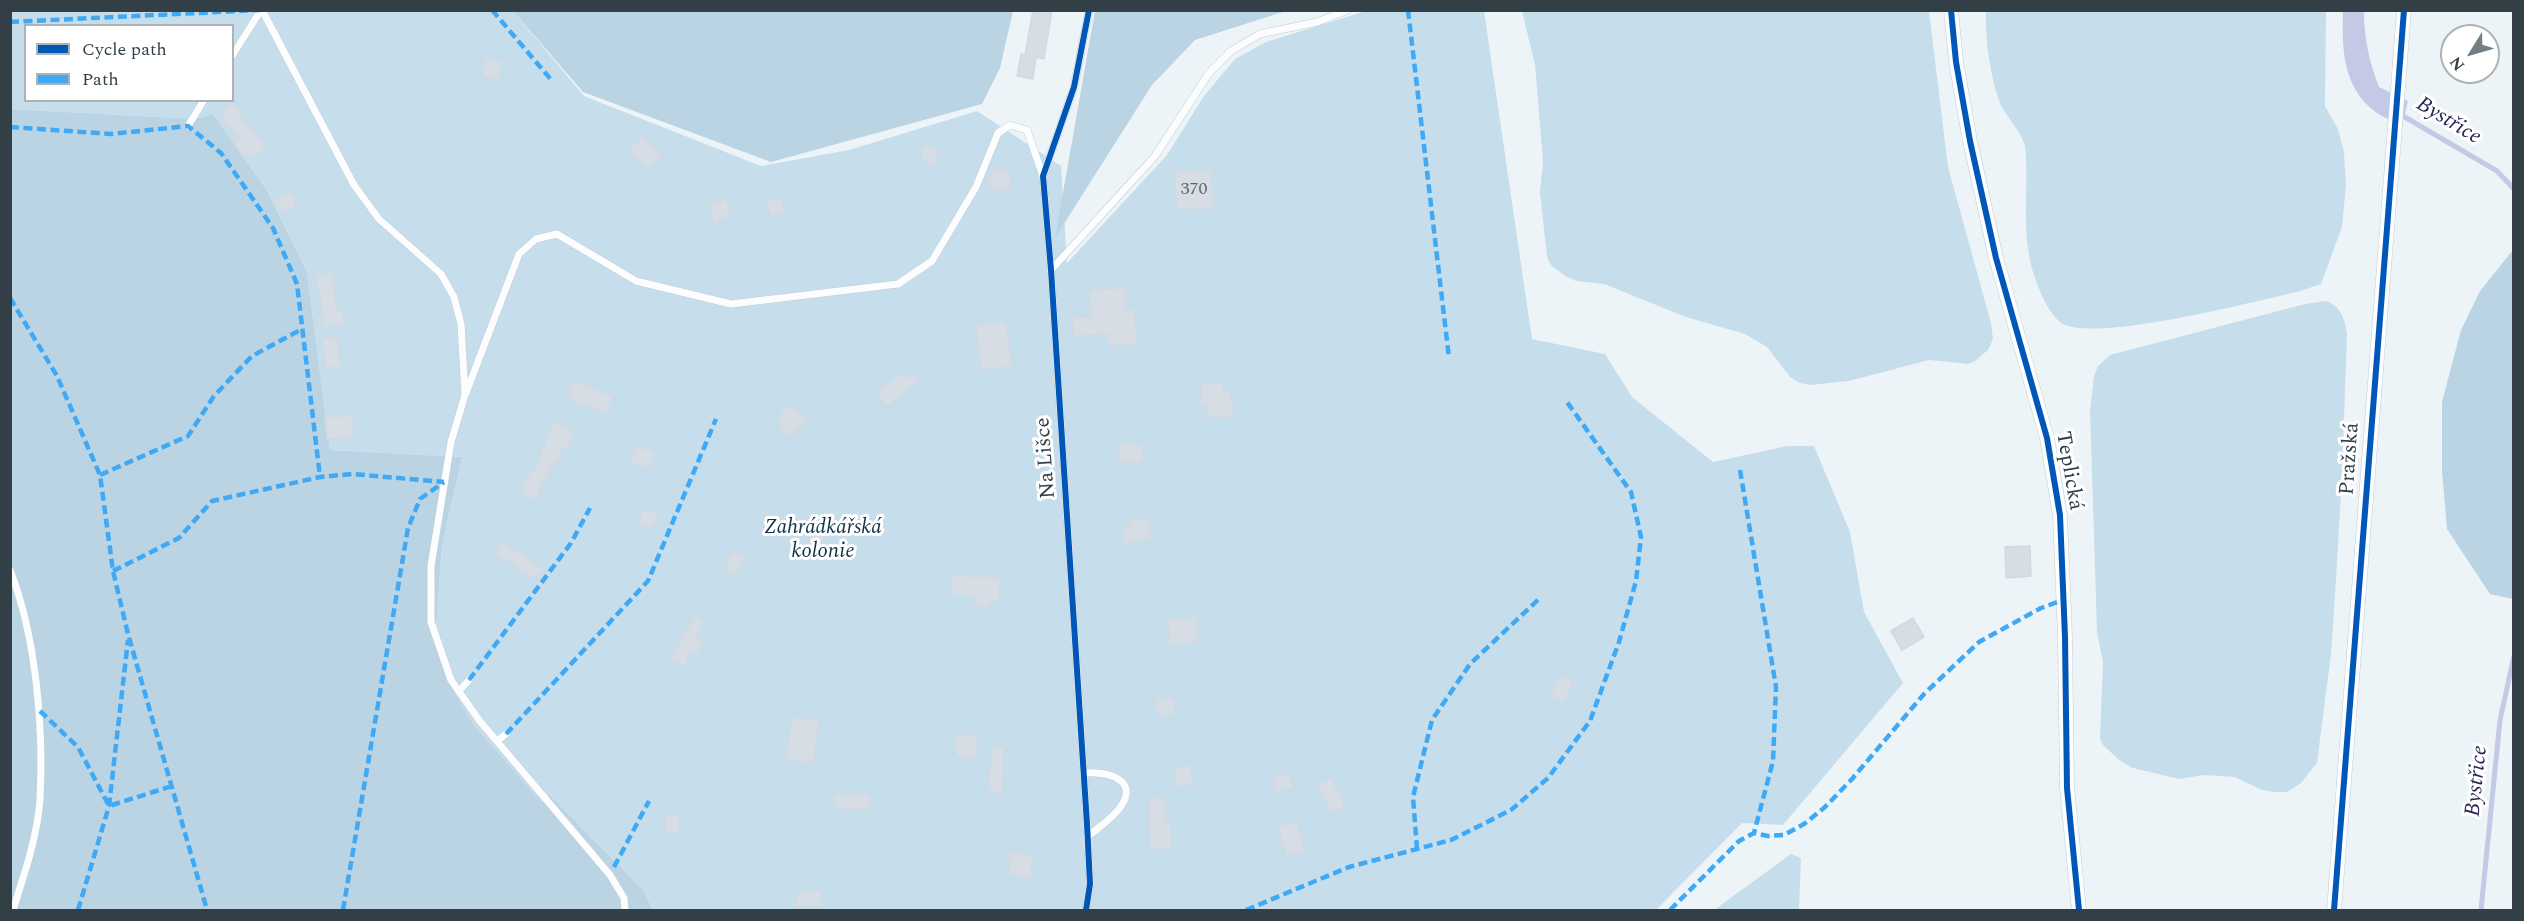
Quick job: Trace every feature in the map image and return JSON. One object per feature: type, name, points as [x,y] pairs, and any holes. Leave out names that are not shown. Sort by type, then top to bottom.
[{"type":"street","name":"Teplická","points":[[1951,10],[1956,62],[1970,141],[1996,258],[2047,438],[2060,515],[2065,638],[2067,788],[2079,910]]},
{"type":"street","name":"Pražská","points":[[2334,910],[2392,138],[2404,10]]},
{"type":"lane","points":[[234,53],[262,10],[354,185],[379,219],[441,274],[454,297],[461,324],[465,395]]},
{"type":"lane","name":"Na Lišce","points":[[1086,910],[1090,884],[1043,176],[1074,87],[1089,10]]},
{"type":"lane","points":[[1051,270],[1155,156],[1209,73],[1231,51],[1260,34],[1317,22],[1348,10]]},
{"type":"lane","points":[[188,126],[203,102]]},
{"type":"lane","points":[[625,910],[624,898],[610,875],[478,720],[451,680],[431,622],[431,566],[451,442],[465,395],[519,254],[536,239],[557,234],[636,281],[731,304],[898,284],[932,261],[976,187],[998,133],[1010,125],[1028,130],[1043,176]]},
{"type":"lane","points":[[10,570],[21,599],[40,711],[40,801],[31,853],[13,910]]},
{"type":"lane","points":[[459,691],[469,680]]},
{"type":"lane","points":[[497,741],[506,734]]},
{"type":"lane","points":[[1083,773],[1108,773],[1118,778],[1124,787],[1125,796],[1119,808],[1087,837]]},
{"type":"lane","points":[[610,875],[614,867]]},
{"type":"green space","name":"Zahrádkářská kolonie","points":[[10,11],[513,11],[584,96],[761,166],[849,150],[977,111],[1061,166],[1067,263],[1167,155],[1204,96],[1235,59],[1266,42],[1366,11],[1484,11],[1532,339],[1605,354],[1632,397],[1713,462],[1787,446],[1814,446],[1850,532],[1864,612],[1903,683],[1783,825],[1742,823],[1656,910],[653,910],[644,891],[549,794],[541,801],[474,725],[447,680],[436,629],[442,546],[462,457],[330,450],[307,272],[268,192],[213,114],[195,119],[11,109]]},
{"type":"green space","points":[[1522,11],[1929,11],[1948,167],[1991,323],[1993,339],[1988,350],[1968,364],[1929,360],[1849,381],[1810,385],[1800,383],[1790,377],[1767,347],[1745,334],[1686,317],[1604,284],[1576,281],[1565,276],[1551,265],[1547,257],[1540,192],[1543,162],[1535,65]]},
{"type":"green space","points":[[1986,11],[2326,11],[2325,106],[2338,129],[2344,152],[2346,185],[2342,227],[2321,284],[2246,304],[2141,324],[2082,328],[2063,324],[2046,304],[2030,260],[2026,231],[2025,146],[1997,94],[1989,58]]},
{"type":"green space","points":[[2326,301],[2339,310],[2347,333],[2342,476],[2331,654],[2317,763],[2301,783],[2287,792],[2262,790],[2235,777],[2204,775],[2179,779],[2133,768],[2119,760],[2103,745],[2100,739],[2103,662],[2097,632],[2090,411],[2094,376],[2098,366],[2110,355],[2305,304]]},
{"type":"green space","points":[[1791,854],[1801,858],[1799,910],[1714,910]]},
{"type":"shaded area","points":[[513,11],[1013,11],[1000,68],[982,104],[771,162],[583,92]]},
{"type":"shaded area","points":[[1095,11],[1286,11],[1195,40],[1152,85],[1055,238]]},
{"type":"shaded area","points":[[2343,11],[2364,11],[2368,49],[2379,87],[2408,101],[2402,125],[2377,113],[2357,92],[2346,66]]},
{"type":"shaded area","points":[[10,109],[195,119],[213,114],[268,192],[307,272],[330,450],[462,457],[442,546],[436,629],[447,680],[474,725],[541,801],[549,794],[644,891],[653,910],[11,910]]},
{"type":"shaded area","points":[[2513,250],[2513,599],[2490,594],[2447,529],[2442,471],[2442,402],[2461,330],[2480,291]]},
{"type":"building","points":[[1033,10],[1052,10],[1044,59],[1036,57],[1033,79],[1017,76],[1021,54],[1025,55]]},
{"type":"building","points":[[485,59],[502,61],[499,78],[483,76]]},
{"type":"building","points":[[234,102],[243,115],[241,117],[266,148],[253,158],[249,153],[244,156],[234,143],[239,139],[220,113]]},
{"type":"building","points":[[642,137],[661,156],[648,168],[629,150]]},
{"type":"building","points":[[923,145],[939,150],[934,165],[921,161]]},
{"type":"building","points":[[993,168],[1012,174],[1007,192],[988,186]]},
{"type":"building","points":[[1211,169],[1214,208],[1177,210],[1174,172]]},
{"type":"building","points":[[291,193],[296,207],[283,212],[273,199]]},
{"type":"building","points":[[781,198],[784,212],[770,215],[767,200]]},
{"type":"building","points":[[726,199],[731,215],[714,223],[709,204]]},
{"type":"building","points":[[332,273],[337,311],[343,311],[344,324],[324,327],[316,276]]},
{"type":"building","points":[[1125,288],[1126,309],[1134,309],[1137,344],[1108,346],[1108,334],[1074,336],[1072,318],[1091,317],[1089,290]]},
{"type":"building","points":[[1006,322],[1012,366],[981,370],[976,326]]},
{"type":"building","points":[[337,337],[340,367],[326,368],[323,339]]},
{"type":"building","points":[[899,375],[920,378],[887,407],[877,393]]},
{"type":"building","points":[[575,380],[613,397],[606,413],[567,398]]},
{"type":"building","points":[[1223,383],[1224,392],[1231,392],[1233,417],[1208,418],[1207,404],[1202,404],[1201,385]]},
{"type":"building","points":[[792,403],[807,422],[788,437],[778,424],[781,412]]},
{"type":"building","points":[[352,416],[354,438],[327,439],[325,417]]},
{"type":"building","points":[[554,422],[574,431],[567,448],[564,447],[557,462],[554,461],[535,500],[520,493],[532,470],[534,471]]},
{"type":"building","points":[[1142,444],[1143,461],[1119,463],[1119,445]]},
{"type":"building","points":[[637,446],[655,453],[648,468],[630,462]]},
{"type":"building","points":[[644,509],[658,514],[652,528],[638,523]]},
{"type":"building","points":[[1147,518],[1151,539],[1125,543],[1122,527],[1129,526],[1128,521]]},
{"type":"building","points":[[810,530],[824,531],[824,546],[808,544]]},
{"type":"building","points":[[502,542],[543,568],[536,579],[495,554]]},
{"type":"building","points":[[2030,546],[2031,576],[2006,578],[2005,547]]},
{"type":"building","points":[[732,552],[745,558],[736,576],[723,570]]},
{"type":"building","points":[[952,576],[1000,577],[999,601],[989,601],[988,606],[974,606],[974,595],[952,595]]},
{"type":"building","points":[[695,617],[703,621],[696,637],[704,642],[697,654],[691,651],[685,666],[670,659]]},
{"type":"building","points":[[1196,617],[1198,642],[1170,645],[1168,619]]},
{"type":"building","points":[[1913,618],[1924,637],[1902,650],[1891,631]]},
{"type":"building","points":[[1561,675],[1573,682],[1564,702],[1551,696]]},
{"type":"building","points":[[1173,697],[1175,714],[1156,716],[1156,699]]},
{"type":"building","points":[[792,717],[819,720],[813,763],[786,760]]},
{"type":"building","points":[[956,735],[976,735],[976,758],[956,757]]},
{"type":"building","points":[[993,746],[1004,747],[1002,796],[988,789]]},
{"type":"building","points":[[1191,765],[1193,785],[1176,787],[1174,768]]},
{"type":"building","points":[[1289,774],[1293,788],[1276,792],[1273,778]]},
{"type":"building","points":[[1331,778],[1345,807],[1332,813],[1318,784]]},
{"type":"building","points":[[835,794],[869,794],[869,810],[835,809]]},
{"type":"building","points":[[1164,797],[1166,824],[1171,824],[1172,849],[1150,849],[1149,798]]},
{"type":"building","points":[[679,815],[680,832],[666,833],[665,816]]},
{"type":"building","points":[[1297,821],[1304,851],[1286,856],[1278,826]]},
{"type":"building","points":[[1011,852],[1033,855],[1030,877],[1009,875]]},
{"type":"building","points":[[821,891],[821,906],[797,907],[796,892]]},
{"type":"waterway","name":"Bystřice","points":[[2398,113],[2497,171],[2514,189]]},
{"type":"waterway","name":"Bystřice","points":[[2481,910],[2500,720],[2514,656]]},
{"type":"marked path","points":[[10,22],[260,10]]},
{"type":"marked path","points":[[492,10],[553,82]]},
{"type":"marked path","points":[[1408,10],[1449,358]]},
{"type":"marked path","points":[[10,127],[111,134],[188,126],[221,153],[273,228],[297,284],[320,477]]},
{"type":"marked path","points":[[10,298],[57,376],[100,475],[113,571],[128,634],[207,910]]},
{"type":"marked path","points":[[100,475],[188,436],[214,396],[252,356],[302,329]]},
{"type":"marked path","points":[[1246,910],[1349,867],[1451,840],[1511,810],[1548,778],[1590,721],[1619,642],[1636,581],[1641,537],[1631,492],[1567,402]]},
{"type":"marked path","points":[[506,734],[648,581],[716,419]]},
{"type":"marked path","points":[[1740,470],[1776,687],[1773,761],[1754,833]]},
{"type":"marked path","points":[[113,571],[179,538],[212,501],[320,477],[352,474],[444,482]]},
{"type":"marked path","points":[[343,910],[408,528],[420,499],[444,482]]},
{"type":"marked path","points":[[469,680],[571,543],[590,508]]},
{"type":"marked path","points":[[1417,849],[1413,797],[1432,720],[1470,664],[1540,598]]},
{"type":"marked path","points":[[1670,910],[1739,841],[1754,833],[1768,836],[1784,835],[1804,824],[1825,807],[1852,779],[1924,694],[1979,642],[2041,608],[2063,600]]},
{"type":"marked path","points":[[78,910],[109,806],[128,640]]},
{"type":"marked path","points":[[40,711],[78,747],[109,806],[172,786]]},
{"type":"marked path","points":[[614,867],[649,801]]},
{"type":"cycle path","points":[[1086,910],[1090,884],[1087,824],[1043,176],[1074,87],[1089,10]]},
{"type":"cycle path","points":[[1951,10],[1956,62],[1970,141],[1996,258],[2047,438],[2060,515],[2065,637],[2067,788],[2079,910]]},
{"type":"cycle path","points":[[2334,910],[2404,10]]}]
